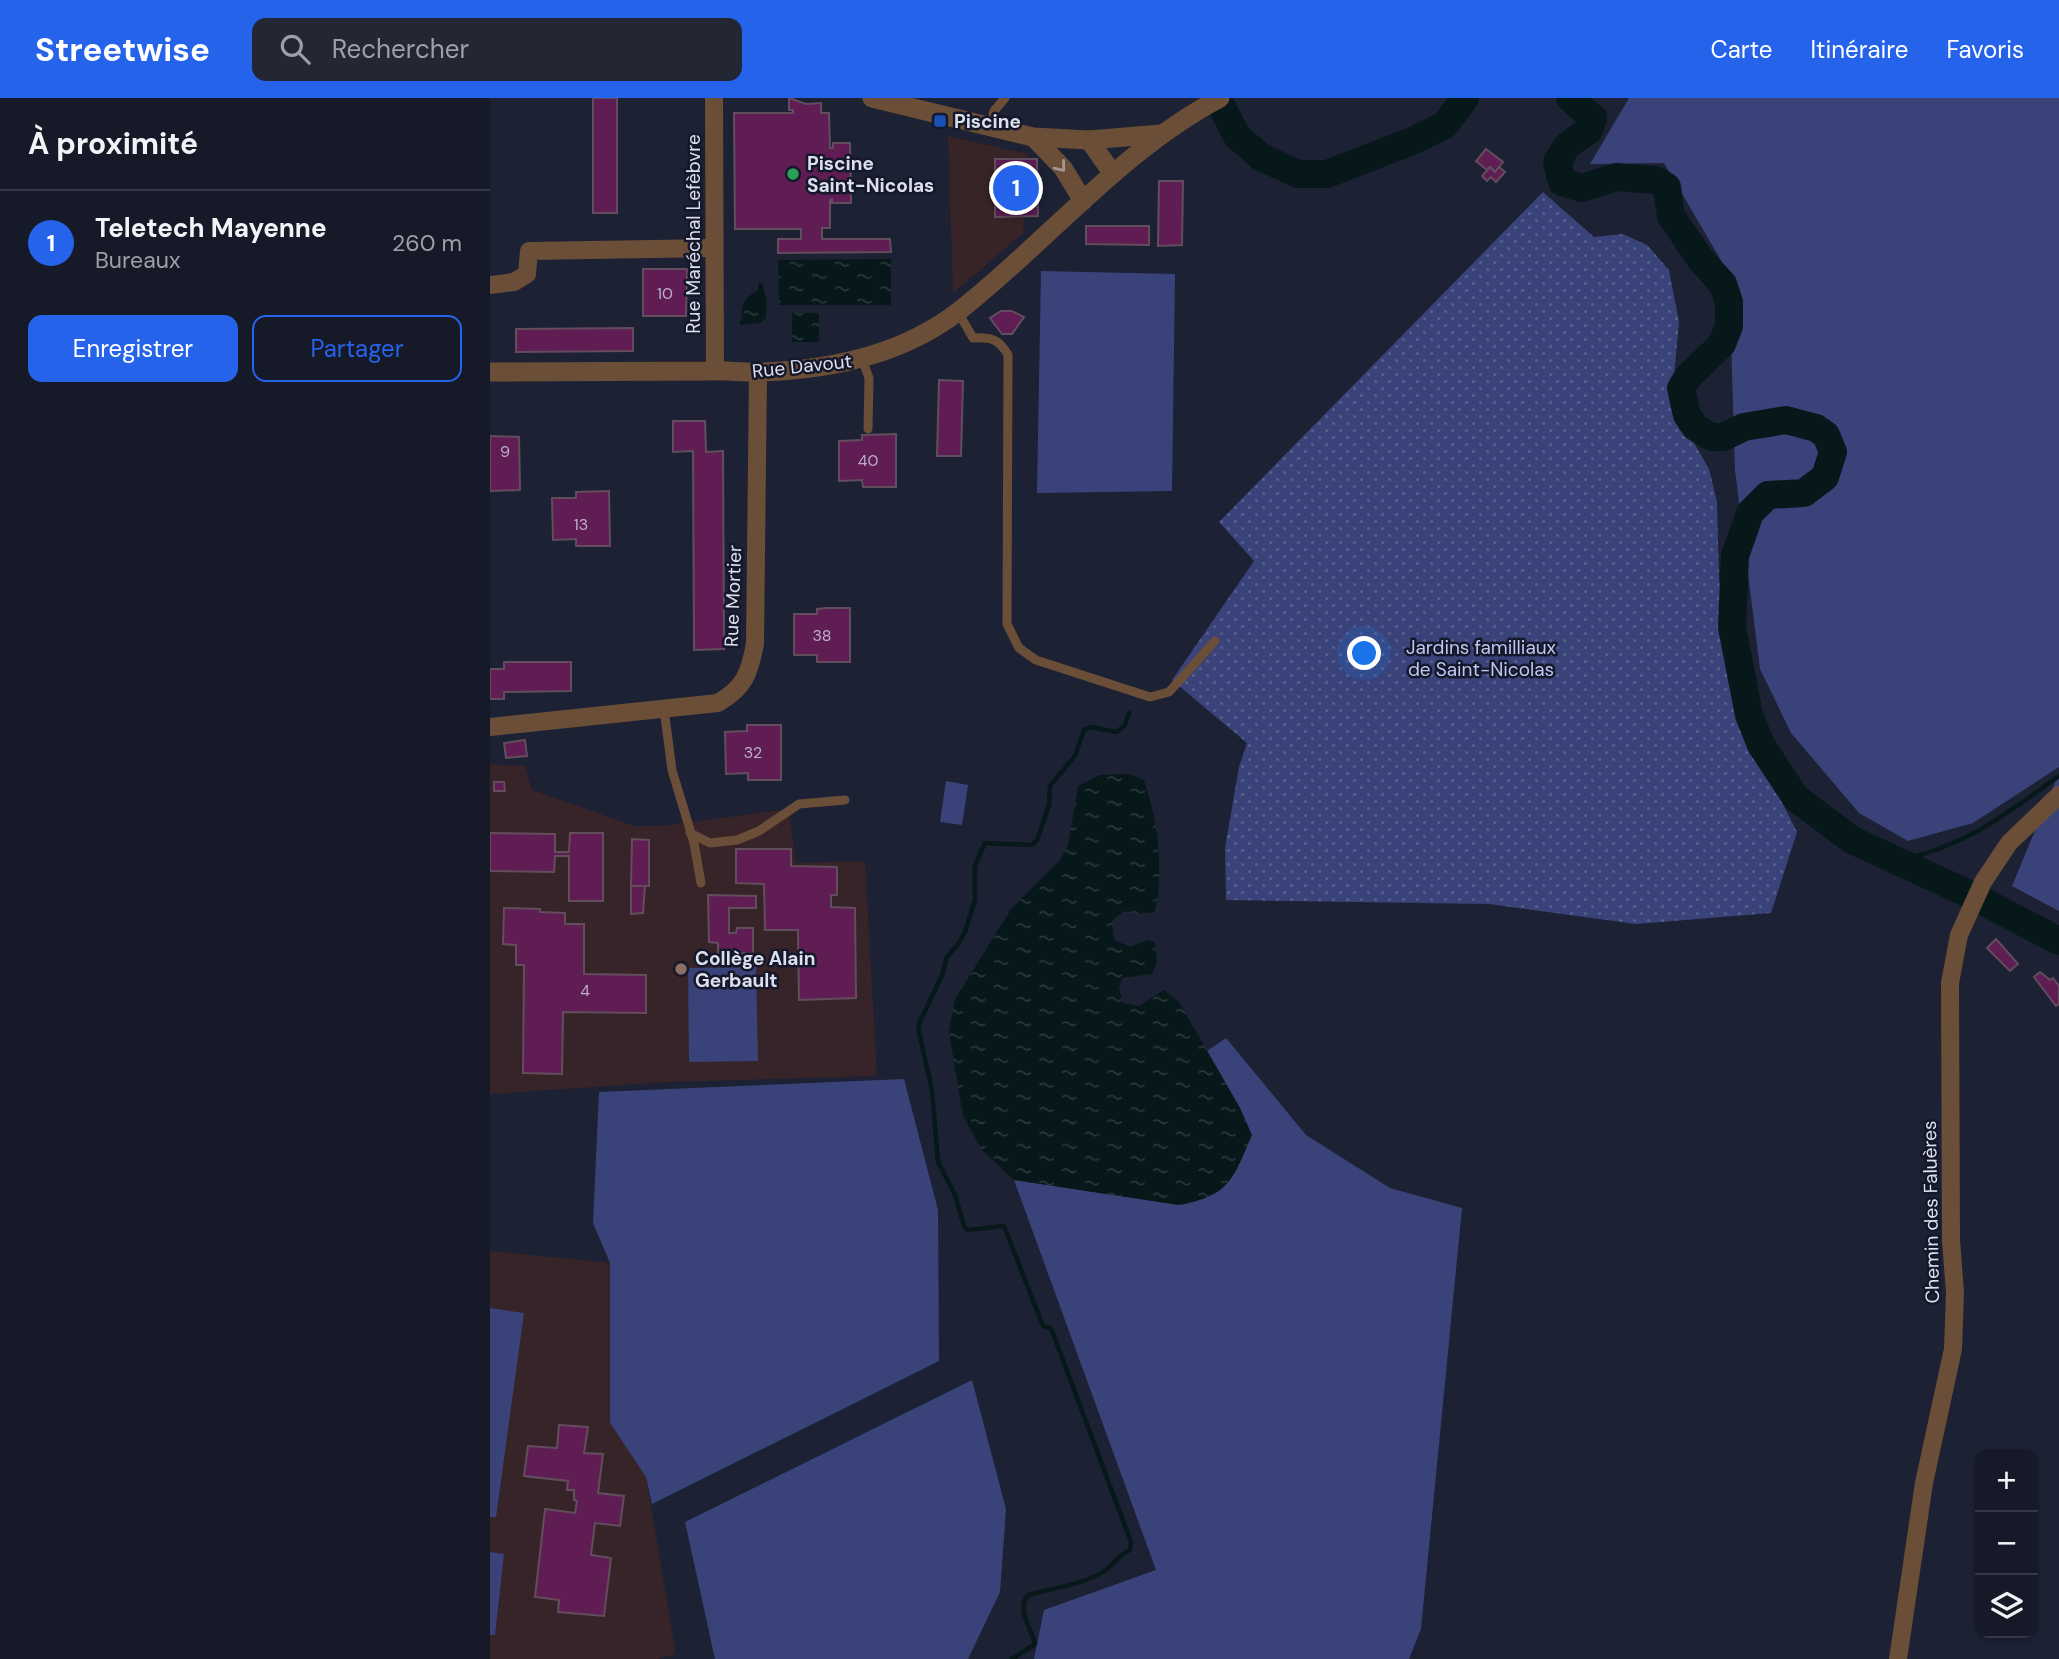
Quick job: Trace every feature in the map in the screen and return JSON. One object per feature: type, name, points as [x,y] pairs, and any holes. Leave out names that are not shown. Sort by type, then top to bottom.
[{"type":"street","name":"Rue Maréchal Lefèbvre","points":[[714,98],[715,370]]},
{"type":"street","points":[[872,98],[1033,137],[1089,140],[1161,134]]},
{"type":"street","name":"Rue Davout","points":[[490,372],[758,372],[833,366],[862,359],[916,338],[958,312],[1161,134],[1213,102]]},
{"type":"street","points":[[1033,137],[1063,168],[1083,201]]},
{"type":"street","points":[[1089,140],[1113,174]]},
{"type":"street","points":[[490,285],[521,280],[527,274],[529,251],[714,248]]},
{"type":"street","name":"Rue Mortier","points":[[490,727],[718,703],[734,693],[749,673],[755,644],[758,372]]},
{"type":"street","name":"Chemin des Faluères","points":[[1898,1659],[1924,1483],[1953,1349],[1955,1293],[1951,1240],[1950,983],[1959,935],[1983,883],[2010,843],[2059,795]]},
{"type":"lane","points":[[990,127],[994,111],[1005,98]]},
{"type":"lane","points":[[958,312],[973,338],[991,338],[1001,343],[1008,355],[1007,624],[1018,648],[1036,660],[1150,697],[1169,692],[1215,641]]},
{"type":"lane","points":[[862,359],[869,378],[868,429]]},
{"type":"lane","points":[[664,709],[672,770],[701,883]]},
{"type":"lane","points":[[690,834],[710,843],[737,840],[760,831],[799,804],[845,800]]},
{"type":"shaded area","points":[[948,136],[1028,154],[1028,159],[1037,159],[1038,216],[1024,217],[1023,233],[953,293]]},
{"type":"shaded area","name":"Collège Alain Gerbault","points":[[490,764],[525,766],[532,790],[635,826],[662,826],[789,809],[796,863],[865,861],[877,1076],[667,1082],[490,1094]]},
{"type":"shaded area","points":[[490,1251],[610,1263],[610,1423],[646,1477],[676,1654],[657,1659],[490,1659]]},
{"type":"green space","points":[[1629,98],[2059,98],[2059,767],[1973,823],[1908,841],[1859,813],[1791,733],[1760,669],[1735,470],[1729,274],[1664,163],[1590,164]]},
{"type":"green space","name":"Jardins familliaux de Saint-Nicolas","points":[[1543,192],[1594,237],[1623,234],[1647,245],[1669,270],[1679,322],[1674,408],[1709,469],[1717,502],[1719,580],[1736,711],[1797,832],[1771,913],[1636,924],[1489,904],[1226,900],[1225,848],[1239,767],[1247,743],[1172,680],[1254,561],[1219,522]]},
{"type":"green space","points":[[1041,271],[1175,274],[1172,491],[1037,493]]},
{"type":"green space","points":[[2059,773],[2059,911],[2012,886]]},
{"type":"green space","points":[[946,781],[968,785],[962,825],[940,822]]},
{"type":"green space","points":[[756,967],[758,1061],[689,1062],[688,968]]},
{"type":"green space","points":[[1226,1038],[1306,1135],[1390,1188],[1462,1208],[1421,1629],[1409,1659],[1034,1659],[1044,1610],[1156,1570],[1014,1180],[1179,1205],[1240,1108],[1207,1051]]},
{"type":"green space","points":[[904,1079],[938,1210],[939,1361],[652,1504],[646,1477],[610,1423],[610,1263],[593,1223],[599,1092]]},
{"type":"green space","points":[[490,1308],[524,1313],[496,1517],[490,1517]]},
{"type":"green space","points":[[972,1380],[1006,1509],[1000,1592],[968,1659],[715,1659],[685,1522]]},
{"type":"green space","points":[[490,1552],[504,1554],[495,1635],[490,1635]]},
{"type":"water","points":[[891,259],[891,305],[779,305],[778,260]]},
{"type":"water","points":[[759,283],[762,283],[767,300],[766,318],[760,323],[740,325],[744,302],[757,291]]},
{"type":"water","points":[[792,313],[819,313],[819,342],[792,342]]},
{"type":"water","points":[[1129,774],[1144,780],[1153,812],[1158,845],[1158,895],[1155,912],[1138,914],[1124,911],[1112,921],[1114,940],[1131,947],[1147,940],[1155,942],[1157,961],[1152,974],[1122,978],[1119,988],[1123,1003],[1139,1006],[1164,990],[1179,1002],[1240,1108],[1252,1135],[1228,1183],[1209,1196],[1179,1205],[1014,1180],[982,1150],[963,1116],[949,1032],[955,999],[1011,909],[1060,860],[1068,845],[1078,786],[1100,775]]},
{"type":"building","points":[[593,98],[617,98],[617,213],[593,213]]},
{"type":"building","name":"Piscine Saint-Nicolas","points":[[789,98],[806,104],[821,103],[821,113],[829,113],[830,148],[833,148],[833,143],[850,143],[851,203],[832,203],[832,199],[830,200],[830,228],[822,228],[822,239],[890,239],[891,252],[778,253],[778,239],[801,239],[801,229],[735,229],[734,113],[793,113],[793,110],[789,110]]},
{"type":"building","points":[[1486,149],[1503,162],[1495,172],[1490,167],[1487,170],[1476,161]]},
{"type":"building","points":[[995,159],[1037,159],[1038,216],[995,217]]},
{"type":"building","points":[[1490,167],[1495,172],[1499,167],[1505,172],[1496,182],[1491,177],[1487,181],[1482,176]]},
{"type":"building","points":[[1159,181],[1183,181],[1182,245],[1158,246]]},
{"type":"building","points":[[1086,226],[1149,226],[1149,245],[1086,244]]},
{"type":"building","points":[[643,269],[687,269],[686,316],[643,316]]},
{"type":"building","points":[[1001,311],[1012,311],[1024,317],[1012,334],[1002,334],[990,318]]},
{"type":"building","points":[[633,328],[633,351],[516,352],[516,329]]},
{"type":"building","points":[[939,380],[963,381],[961,456],[937,456]]},
{"type":"building","points":[[673,421],[705,421],[706,452],[723,451],[724,649],[694,650],[693,451],[673,452]]},
{"type":"building","points":[[896,434],[896,487],[863,487],[862,480],[839,481],[839,441],[862,440],[862,435]]},
{"type":"building","points":[[490,436],[519,437],[520,490],[490,491]]},
{"type":"building","points":[[609,491],[610,546],[576,546],[576,539],[553,540],[552,498],[576,498],[576,492]]},
{"type":"building","points":[[850,608],[850,662],[817,662],[817,655],[794,655],[794,614],[817,614],[817,609]]},
{"type":"building","points":[[504,662],[571,662],[571,691],[504,692],[504,699],[490,699],[490,669],[504,669]]},
{"type":"building","points":[[747,725],[781,725],[781,780],[748,780],[748,773],[726,774],[725,732],[747,731]]},
{"type":"building","points":[[525,740],[527,756],[506,758],[504,743]]},
{"type":"building","points":[[494,782],[504,782],[505,791],[494,791]]},
{"type":"building","points":[[490,833],[555,834],[555,852],[569,852],[570,833],[603,833],[603,901],[569,901],[569,856],[555,856],[554,872],[490,871]]},
{"type":"building","points":[[632,839],[649,840],[649,886],[631,886]]},
{"type":"building","points":[[736,849],[791,849],[791,866],[837,867],[837,895],[831,895],[831,907],[855,908],[856,998],[799,1000],[798,930],[765,930],[764,884],[736,883]]},
{"type":"building","points":[[631,886],[645,886],[643,913],[631,914]]},
{"type":"building","points":[[708,895],[756,896],[756,908],[729,908],[729,933],[736,933],[737,928],[753,928],[753,953],[718,954],[718,943],[709,942]]},
{"type":"building","points":[[504,908],[565,913],[565,924],[584,924],[584,974],[646,975],[646,1013],[563,1012],[562,1074],[523,1073],[524,965],[516,965],[516,945],[503,944]]},
{"type":"building","points":[[1996,939],[2018,964],[2010,971],[1987,948]]},
{"type":"building","points":[[2040,972],[2050,980],[2053,978],[2059,986],[2059,1004],[2056,1006],[2034,977]]},
{"type":"building","points":[[559,1425],[588,1427],[584,1453],[603,1454],[598,1493],[624,1496],[620,1526],[595,1523],[591,1555],[611,1558],[604,1616],[558,1612],[559,1600],[535,1597],[545,1509],[575,1513],[577,1501],[574,1500],[574,1490],[567,1490],[568,1481],[524,1476],[528,1446],[557,1448]]},
{"type":"waterway","points":[[1217,98],[1237,136],[1261,157],[1298,174],[1327,174],[1412,141],[1445,125],[1465,98]]},
{"type":"waterway","points":[[1570,98],[1593,118],[1589,130],[1567,146],[1557,162],[1562,182],[1582,188],[1616,177],[1656,180],[1667,187],[1671,216],[1701,260],[1723,284],[1729,302],[1729,326],[1722,344],[1688,377],[1681,388],[1687,415],[1695,427],[1711,437],[1723,437],[1744,427],[1786,420],[1816,428],[1826,435],[1833,452],[1825,477],[1804,493],[1768,495],[1750,513],[1735,556],[1732,627],[1749,715],[1761,745],[1796,798],[1852,840],[1969,894],[2059,941]]},
{"type":"waterway","points":[[1012,1659],[1035,1644],[1023,1607],[1028,1595],[1096,1576],[1130,1550],[1131,1542],[1051,1328],[1043,1326],[1004,1226],[967,1230],[964,1226],[955,1195],[938,1162],[932,1090],[919,1024],[943,973],[946,958],[965,932],[975,900],[975,865],[985,843],[1032,845],[1037,840],[1049,805],[1050,786],[1075,756],[1084,730],[1090,727],[1117,732],[1125,725],[1129,713]]},
{"type":"waterway","points":[[1896,860],[1920,855],[1962,839],[2002,816],[2059,776]]},
{"type":"place","name":"Piscine","points":[[940,121]]},
{"type":"place","name":"Piscine Saint-Nicolas","points":[[793,174]]},
{"type":"place","name":"Teletech Mayenne","points":[[1016,188]]},
{"type":"place","name":"Collège Alain Gerbault","points":[[681,969]]}]
